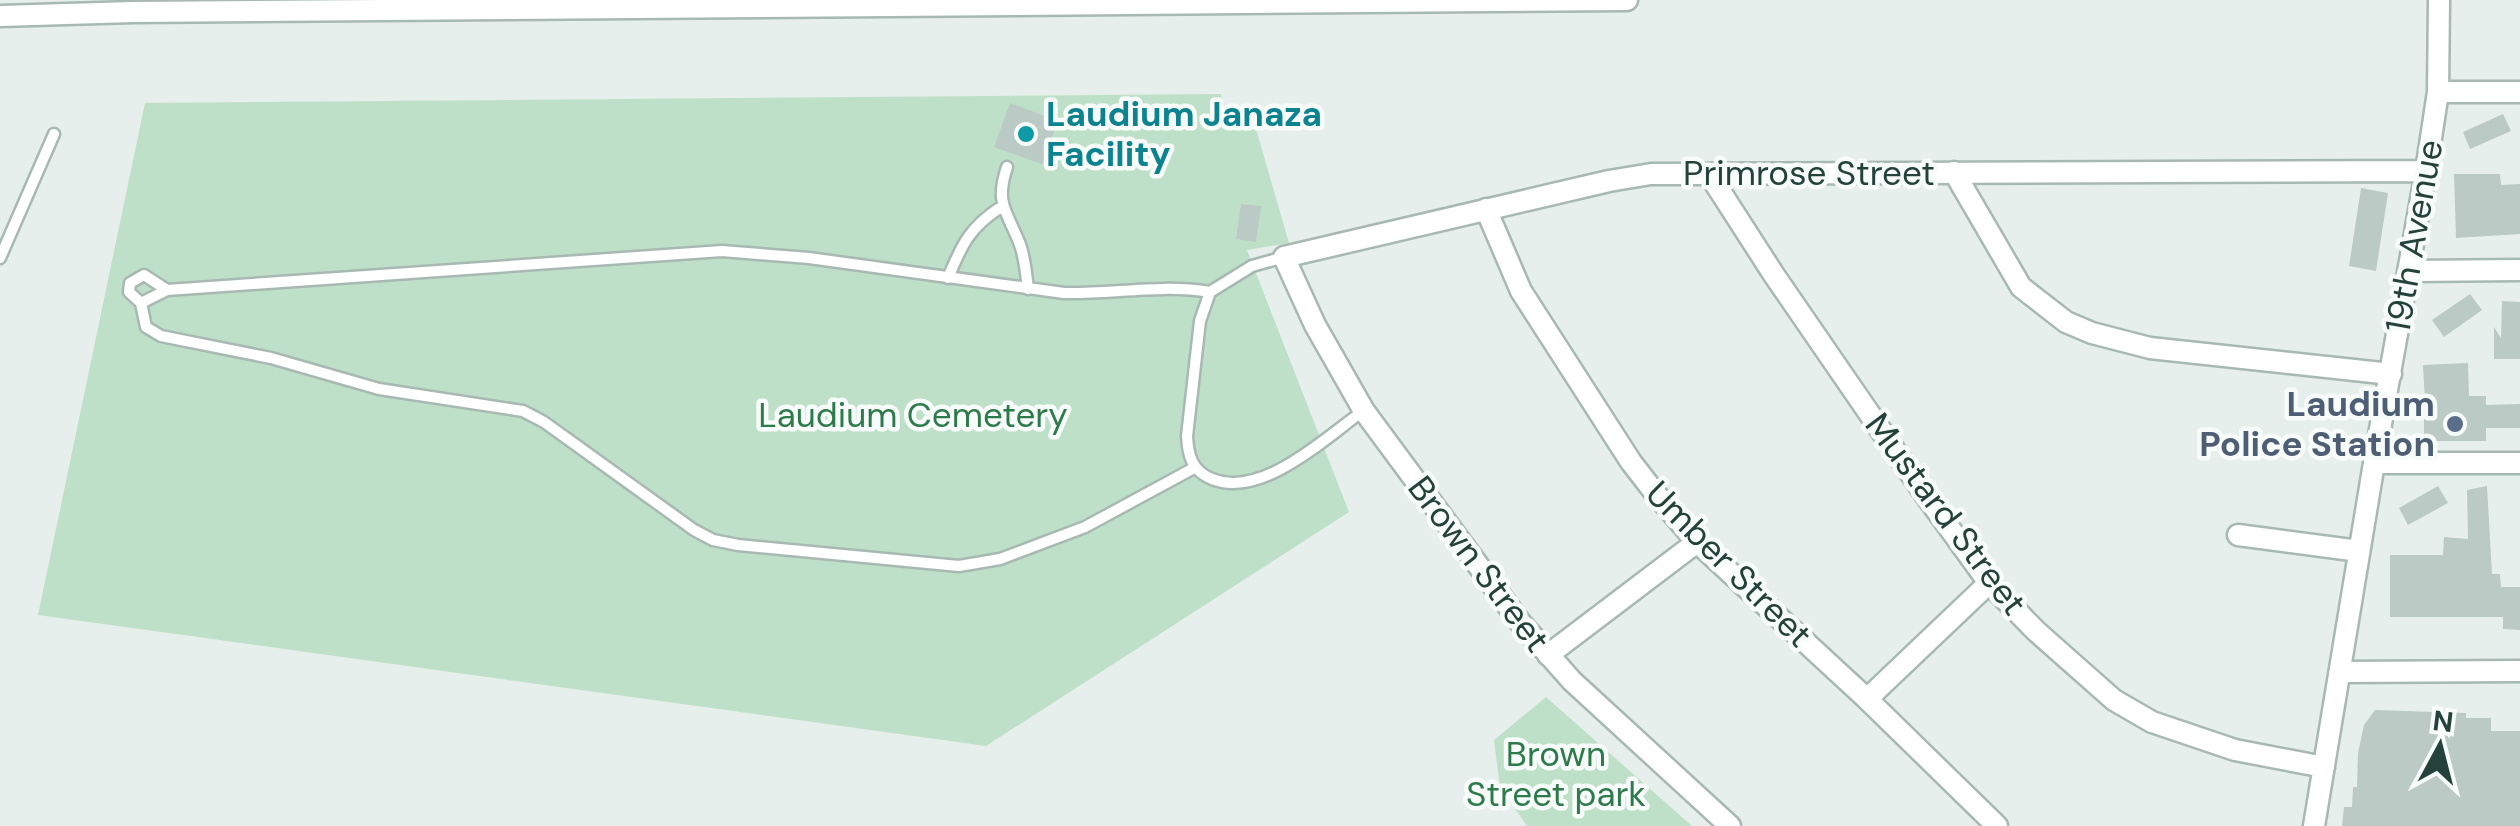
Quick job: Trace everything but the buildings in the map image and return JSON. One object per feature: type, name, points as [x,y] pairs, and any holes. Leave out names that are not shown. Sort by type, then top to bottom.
[{"type":"street","points":[[0,16],[1627,0]]},
{"type":"street","name":"19th Avenue","points":[[2314,826],[2426,171],[2438,92],[2440,0]]},
{"type":"street","points":[[2438,92],[2520,92]]},
{"type":"street","name":"Primrose Street","points":[[1284,257],[1608,180],[1651,174],[2426,171]]},
{"type":"street","points":[[1954,172],[2021,288],[2066,322],[2150,348],[2390,374]]},
{"type":"street","name":"Mustard Street","points":[[1709,174],[1784,290],[1989,583],[2078,670],[2114,700],[2152,722],[2235,750],[2324,767]]},
{"type":"street","name":"Umber Street","points":[[1486,209],[1504,257],[1544,329],[1630,462],[1697,542],[1867,699],[1990,824]]},
{"type":"street","name":"Brown Street","points":[[1284,257],[1316,325],[1364,410],[1486,579],[1548,655],[1730,826]]},
{"type":"street","points":[[2410,272],[2520,270]]},
{"type":"street","points":[[2374,463],[2520,463]]},
{"type":"street","points":[[2238,535],[2359,551]]},
{"type":"street","points":[[1548,655],[1697,542]]},
{"type":"street","points":[[1867,699],[1989,583]]},
{"type":"street","points":[[2340,672],[2520,670]]},
{"type":"lane","points":[[0,258],[54,134]]},
{"type":"lane","points":[[1008,167],[1002,182],[1001,208],[1020,245],[1028,289]]},
{"type":"lane","points":[[948,278],[977,223],[1001,208]]},
{"type":"lane","points":[[141,303],[166,290],[722,250],[1028,289],[1100,294],[1162,287],[1210,292],[1200,321],[1187,436],[1194,468],[1216,481],[1256,481],[1290,463],[1364,410]]},
{"type":"lane","name":"Primrose Street","points":[[1210,292],[1252,266],[1284,257]]},
{"type":"lane","points":[[166,290],[151,277],[135,277],[129,292],[141,303],[146,327],[162,336],[270,358],[379,389],[523,411],[694,530],[738,546],[959,566],[1000,559],[1085,527],[1194,468]]},
{"type":"green space","name":"Laudium Cemetery","points":[[1221,94],[1232,130],[1254,122],[1289,243],[1247,250],[1349,512],[986,746],[38,615],[145,103]]},
{"type":"green space","name":"Brown Street park","points":[[1546,697],[1692,826],[1527,826],[1500,787],[1494,740]]},
{"type":"place","name":"Laudium Janaza Facility","points":[[1026,134]]},
{"type":"place","name":"Laudium Police Station","points":[[2455,424]]}]
